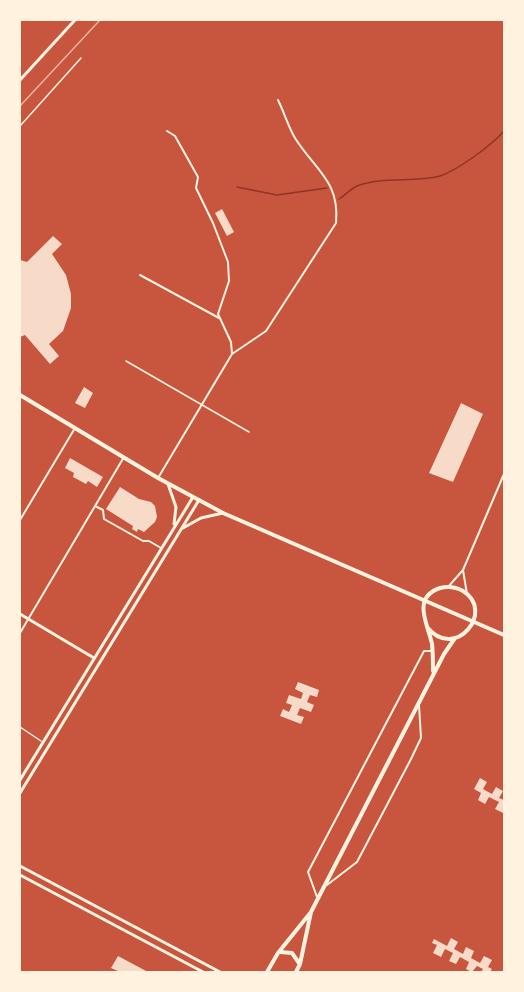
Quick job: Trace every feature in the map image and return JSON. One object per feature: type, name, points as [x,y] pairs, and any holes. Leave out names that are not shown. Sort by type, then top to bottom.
[{"type":"main road","points":[[20,80],[75,20]]},
{"type":"main road","points":[[20,394],[158,478],[223,513],[425,602],[504,634]]},
{"type":"main road","points":[[167,483],[176,507],[171,532]]},
{"type":"main road","points":[[20,780],[193,497]]},
{"type":"main road","points":[[20,793],[199,500]]},
{"type":"main road","points":[[178,534],[193,521],[223,513]]},
{"type":"main road","points":[[267,972],[278,953],[311,912],[444,654],[455,638],[466,632],[473,622],[474,607],[467,594],[461,590],[448,587],[434,591],[425,602],[422,612],[433,651],[432,675]]},
{"type":"main road","points":[[132,595],[138,598]]},
{"type":"main road","points":[[20,614],[94,658]]},
{"type":"main road","points":[[427,627],[439,637],[455,638]]},
{"type":"main road","points":[[24,772],[30,775]]},
{"type":"main road","points":[[20,866],[220,972]]},
{"type":"main road","points":[[20,875],[203,972]]},
{"type":"main road","points":[[296,972],[300,964],[311,912]]},
{"type":"main road","points":[[278,953],[286,951],[292,953],[300,964]]},
{"type":"street","points":[[158,478],[232,354],[266,331],[336,223],[338,209],[331,184],[295,137],[278,100]]},
{"type":"street","points":[[167,131],[175,136],[198,177],[196,188],[228,262],[229,281],[219,309],[219,318],[229,337],[232,354]]},
{"type":"street","points":[[140,275],[219,318]]},
{"type":"street","points":[[20,520],[75,428]]},
{"type":"street","points":[[20,633],[124,457]]},
{"type":"street","points":[[448,587],[463,570],[504,474]]},
{"type":"street","points":[[95,506],[103,510],[104,519],[143,542],[149,541],[161,548]]},
{"type":"street","points":[[463,570],[467,594]]},
{"type":"street","points":[[318,898],[308,872],[424,651],[433,651]]},
{"type":"street","points":[[324,887],[357,861],[411,759],[421,738],[419,702]]},
{"type":"lane","points":[[20,126],[81,58]]},
{"type":"lane","points":[[126,361],[249,432]]},
{"type":"lane","points":[[20,727],[42,742]]},
{"type":"building","points":[[222,209],[234,232],[227,236],[215,213]]},
{"type":"building","points":[[53,236],[62,244],[52,254],[66,275],[71,294],[71,308],[63,331],[49,344],[59,356],[50,364],[25,335],[20,337],[20,260],[27,262]]},
{"type":"building","points":[[84,387],[93,393],[85,408],[75,403]]},
{"type":"building","points":[[461,403],[483,414],[453,482],[429,473]]},
{"type":"building","points":[[70,458],[103,477],[97,487],[88,481],[86,484],[73,477],[74,473],[65,468]]},
{"type":"building","points":[[120,487],[155,506],[157,517],[155,522],[144,532],[132,529],[133,526],[106,509]]},
{"type":"building","points":[[298,682],[319,690],[317,697],[310,695],[307,702],[314,705],[311,712],[300,708],[297,715],[304,717],[301,724],[280,716],[283,709],[289,712],[292,705],[286,703],[289,695],[301,699],[303,693],[295,689]]},
{"type":"building","points":[[480,778],[487,782],[483,789],[492,794],[496,787],[503,791],[499,798],[504,800],[503,813],[495,809],[499,802],[489,797],[485,804],[478,800],[481,793],[474,789]]},
{"type":"building","points":[[451,938],[458,942],[454,949],[463,954],[466,947],[474,951],[471,958],[480,963],[484,956],[492,960],[488,967],[492,969],[490,972],[481,972],[483,969],[477,966],[472,972],[466,969],[469,962],[460,957],[456,964],[449,961],[453,953],[445,949],[441,957],[433,953],[437,945],[432,943],[434,939],[447,946]]},
{"type":"building","points":[[118,956],[148,972],[120,972],[111,968]]},
{"type":"waterway","points":[[339,199],[355,187],[367,183],[440,176],[474,156],[504,131]]},
{"type":"waterway","points":[[237,187],[277,195],[327,188]]},
{"type":"railway","points":[[20,106],[100,20]]}]
